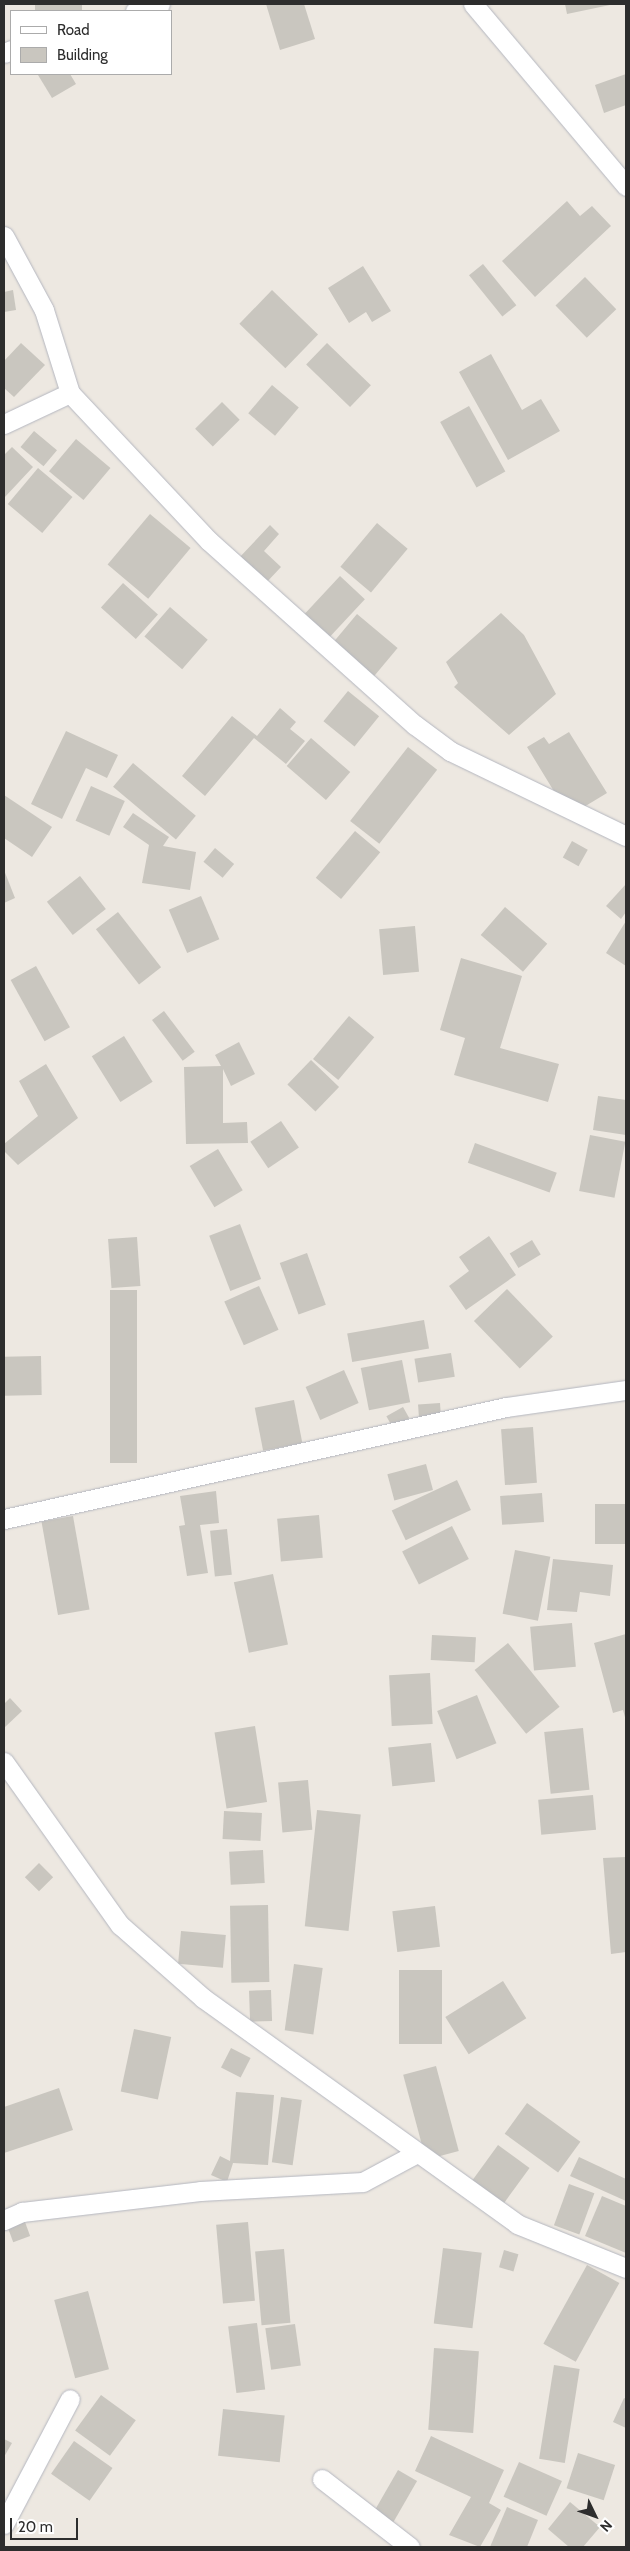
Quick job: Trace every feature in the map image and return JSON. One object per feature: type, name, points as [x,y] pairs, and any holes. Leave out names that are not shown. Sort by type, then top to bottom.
[{"type":"street","points":[[139,10],[160,4]]},
{"type":"street","points":[[472,4],[626,186]]},
{"type":"street","points":[[4,236],[44,310],[70,393],[209,541],[415,725],[450,750],[626,836]]},
{"type":"street","points":[[4,424],[70,393]]},
{"type":"street","points":[[4,1518],[506,1407],[626,1390]]},
{"type":"street","points":[[4,1762],[120,1925],[203,1998],[517,2224],[626,2268]]},
{"type":"street","points":[[4,2220],[22,2212],[200,2191],[363,2182],[417,2153]]},
{"type":"street","points":[[4,2524],[70,2399]]},
{"type":"street","points":[[322,2479],[410,2547]]},
{"type":"building","points":[[35,4],[82,4],[82,10],[35,10]]},
{"type":"building","points":[[266,4],[304,4],[315,39],[280,50]]},
{"type":"building","points":[[565,4],[610,4],[610,5],[567,14]]},
{"type":"building","points":[[626,74],[626,105],[604,113],[595,85]]},
{"type":"building","points":[[38,75],[71,75],[76,84],[52,98]]},
{"type":"building","points":[[567,201],[580,216],[592,206],[611,226],[535,297],[502,261]]},
{"type":"building","points":[[483,264],[516,305],[502,317],[469,275]]},
{"type":"building","points":[[363,266],[391,311],[372,322],[366,312],[349,323],[328,288]]},
{"type":"building","points":[[585,277],[616,309],[587,338],[556,305]]},
{"type":"building","points":[[13,290],[16,310],[4,312],[4,292]]},
{"type":"building","points":[[272,290],[318,334],[285,368],[239,324]]},
{"type":"building","points":[[21,343],[45,365],[14,397],[4,388],[4,361]]},
{"type":"building","points":[[327,343],[371,385],[350,407],[306,365]]},
{"type":"building","points":[[491,354],[522,410],[541,399],[560,431],[508,460],[459,372]]},
{"type":"building","points":[[272,385],[299,407],[275,436],[248,413]]},
{"type":"building","points":[[222,402],[240,420],[213,447],[195,429]]},
{"type":"building","points":[[469,406],[505,472],[476,488],[440,422]]},
{"type":"building","points":[[34,431],[57,450],[43,466],[21,447]]},
{"type":"building","points":[[76,439],[110,468],[83,500],[49,471]]},
{"type":"building","points":[[12,447],[33,467],[4,498],[4,455]]},
{"type":"building","points":[[38,468],[72,497],[42,533],[8,504]]},
{"type":"building","points":[[150,514],[191,548],[148,599],[108,565]]},
{"type":"building","points":[[377,523],[408,549],[371,592],[340,567]]},
{"type":"building","points":[[270,525],[279,534],[264,551],[281,567],[265,584],[238,559]]},
{"type":"building","points":[[340,576],[365,599],[327,639],[302,616]]},
{"type":"building","points":[[123,583],[158,614],[136,639],[101,608]]},
{"type":"building","points":[[170,607],[208,640],[182,669],[144,636]]},
{"type":"building","points":[[501,613],[524,635],[556,694],[509,735],[454,687],[458,683],[446,662]]},
{"type":"building","points":[[357,614],[398,648],[372,679],[331,645]]},
{"type":"building","points":[[348,691],[379,716],[355,746],[323,721]]},
{"type":"building","points":[[280,708],[296,722],[290,729],[305,741],[286,764],[254,738],[205,796],[182,776],[232,716],[257,736]]},
{"type":"building","points":[[66,731],[118,755],[107,778],[86,768],[62,819],[31,804]]},
{"type":"building","points":[[569,732],[607,793],[569,816],[527,747],[544,737],[549,744]]},
{"type":"building","points":[[311,738],[350,772],[326,800],[287,766]]},
{"type":"building","points":[[408,747],[437,770],[379,844],[350,821]]},
{"type":"building","points":[[133,763],[196,816],[176,839],[113,787]]},
{"type":"building","points":[[91,786],[125,801],[109,836],[76,821]]},
{"type":"building","points":[[4,795],[52,827],[32,857],[4,838]]},
{"type":"building","points":[[133,813],[169,837],[163,846],[196,852],[190,890],[142,883],[149,845],[123,827]]},
{"type":"building","points":[[355,831],[380,852],[341,899],[316,878]]},
{"type":"building","points":[[572,841],[588,850],[579,866],[563,858]]},
{"type":"building","points":[[215,848],[234,864],[223,878],[203,862]]},
{"type":"building","points":[[4,870],[15,898],[4,903]]},
{"type":"building","points":[[80,876],[106,909],[73,935],[47,902]]},
{"type":"building","points":[[626,884],[626,912],[621,919],[606,906]]},
{"type":"building","points":[[201,896],[219,939],[187,953],[169,910]]},
{"type":"building","points":[[505,907],[547,944],[523,972],[481,935]]},
{"type":"building","points":[[118,912],[161,967],[139,984],[96,929]]},
{"type":"building","points":[[626,921],[626,966],[606,953]]},
{"type":"building","points":[[415,926],[419,972],[383,975],[379,929]]},
{"type":"building","points":[[461,958],[522,976],[500,1048],[559,1064],[548,1102],[454,1075],[465,1038],[440,1030]]},
{"type":"building","points":[[36,966],[70,1027],[45,1041],[11,980]]},
{"type":"building","points":[[164,1011],[195,1052],[183,1061],[152,1020]]},
{"type":"building","points":[[349,1016],[374,1037],[338,1080],[313,1059]]},
{"type":"building","points":[[124,1036],[153,1082],[120,1102],[92,1056]]},
{"type":"building","points":[[239,1042],[255,1074],[231,1086],[223,1069],[223,1123],[247,1122],[248,1143],[186,1144],[184,1067],[221,1066],[215,1055]]},
{"type":"building","points":[[311,1060],[339,1087],[315,1112],[287,1084]]},
{"type":"building","points":[[46,1064],[78,1118],[18,1165],[4,1151],[4,1144],[38,1116],[19,1081]]},
{"type":"building","points":[[598,1096],[626,1100],[626,1135],[593,1130]]},
{"type":"building","points":[[281,1121],[299,1148],[268,1168],[250,1142]]},
{"type":"building","points":[[590,1135],[625,1142],[614,1198],[579,1191]]},
{"type":"building","points":[[475,1143],[557,1173],[550,1192],[468,1163]]},
{"type":"building","points":[[218,1149],[243,1190],[214,1207],[190,1166]]},
{"type":"building","points":[[240,1224],[261,1279],[230,1291],[209,1236]]},
{"type":"building","points":[[489,1236],[516,1275],[466,1310],[449,1286],[469,1271],[459,1257]]},
{"type":"building","points":[[137,1237],[140,1286],[111,1288],[108,1239]]},
{"type":"building","points":[[532,1240],[541,1255],[518,1268],[510,1253]]},
{"type":"building","points":[[307,1253],[326,1305],[299,1315],[280,1263]]},
{"type":"building","points":[[259,1286],[279,1330],[244,1345],[224,1301]]},
{"type":"building","points":[[507,1289],[553,1336],[520,1368],[474,1321]]},
{"type":"building","points":[[110,1290],[137,1290],[137,1463],[110,1463]]},
{"type":"building","points":[[424,1320],[429,1349],[352,1362],[347,1334]]},
{"type":"building","points":[[451,1353],[455,1377],[418,1382],[414,1359]]},
{"type":"building","points":[[41,1356],[42,1395],[5,1396],[4,1357]]},
{"type":"building","points":[[402,1360],[410,1402],[369,1410],[361,1368]]},
{"type":"building","points":[[344,1370],[359,1403],[320,1420],[306,1387]]},
{"type":"building","points":[[294,1400],[302,1443],[263,1451],[255,1408]]},
{"type":"building","points":[[440,1403],[441,1416],[419,1418],[418,1405]]},
{"type":"building","points":[[403,1407],[409,1418],[393,1428],[386,1416]]},
{"type":"building","points":[[533,1427],[537,1483],[505,1485],[501,1429]]},
{"type":"building","points":[[426,1464],[433,1490],[394,1500],[387,1474]]},
{"type":"building","points":[[457,1480],[471,1510],[406,1540],[392,1510]]},
{"type":"building","points":[[216,1491],[219,1523],[200,1525],[208,1573],[187,1576],[179,1526],[185,1525],[180,1496]]},
{"type":"building","points":[[542,1493],[544,1522],[502,1525],[500,1496]]},
{"type":"building","points":[[595,1504],[626,1504],[626,1544],[595,1544]]},
{"type":"building","points":[[319,1515],[323,1558],[281,1561],[277,1519]]},
{"type":"building","points":[[73,1516],[89,1610],[58,1615],[41,1522]]},
{"type":"building","points":[[452,1526],[469,1559],[419,1584],[402,1551]]},
{"type":"building","points":[[227,1529],[232,1575],[215,1577],[210,1531]]},
{"type":"building","points":[[515,1550],[550,1557],[538,1621],[503,1614]]},
{"type":"building","points":[[553,1559],[613,1565],[610,1596],[580,1592],[577,1612],[547,1610]]},
{"type":"building","points":[[273,1574],[288,1644],[249,1653],[234,1582]]},
{"type":"building","points":[[572,1623],[576,1667],[534,1670],[530,1627]]},
{"type":"building","points":[[626,1634],[626,1721],[623,1710],[613,1713],[594,1643]]},
{"type":"building","points":[[432,1635],[476,1637],[475,1662],[431,1660]]},
{"type":"building","points":[[508,1643],[560,1707],[526,1734],[475,1670]]},
{"type":"building","points":[[430,1673],[433,1724],[392,1726],[389,1675]]},
{"type":"building","points":[[477,1695],[496,1743],[457,1759],[437,1711]]},
{"type":"building","points":[[10,1698],[22,1711],[4,1728],[4,1704]]},
{"type":"building","points":[[255,1726],[267,1802],[227,1808],[215,1732]]},
{"type":"building","points":[[583,1728],[589,1790],[551,1794],[544,1732]]},
{"type":"building","points":[[431,1743],[435,1782],[392,1786],[388,1747]]},
{"type":"building","points":[[308,1780],[312,1830],[282,1832],[278,1783]]},
{"type":"building","points":[[593,1795],[596,1830],[541,1835],[538,1800]]},
{"type":"building","points":[[317,1810],[361,1815],[349,1931],[305,1926]]},
{"type":"building","points":[[224,1811],[262,1813],[260,1841],[223,1839]]},
{"type":"building","points":[[263,1850],[265,1883],[231,1885],[229,1852]]},
{"type":"building","points":[[626,1857],[626,1952],[611,1954],[603,1858]]},
{"type":"building","points":[[39,1863],[53,1877],[39,1891],[25,1877]]},
{"type":"building","points":[[268,1905],[269,1982],[231,1983],[230,1906]]},
{"type":"building","points":[[435,1906],[440,1947],[397,1952],[392,1911]]},
{"type":"building","points":[[181,1931],[226,1935],[223,1968],[178,1964]]},
{"type":"building","points":[[294,1964],[323,1968],[313,2034],[285,2030]]},
{"type":"building","points":[[399,1970],[442,1970],[442,2044],[399,2044]]},
{"type":"building","points":[[503,1981],[526,2018],[469,2054],[445,2017]]},
{"type":"building","points":[[271,1990],[272,2021],[250,2022],[249,1991]]},
{"type":"building","points":[[134,2029],[171,2037],[158,2100],[121,2092]]},
{"type":"building","points":[[231,2048],[251,2058],[241,2078],[221,2068]]},
{"type":"building","points":[[436,2066],[459,2151],[426,2160],[403,2075]]},
{"type":"building","points":[[59,2088],[73,2130],[4,2153],[4,2107]]},
{"type":"building","points":[[236,2092],[274,2095],[268,2165],[233,2163],[227,2182],[211,2175],[220,2156],[230,2161]]},
{"type":"building","points":[[281,2097],[302,2100],[293,2165],[272,2162]]},
{"type":"building","points":[[527,2103],[580,2142],[558,2173],[505,2134]]},
{"type":"building","points":[[498,2145],[530,2168],[503,2205],[471,2182]]},
{"type":"building","points":[[579,2157],[626,2179],[626,2201],[570,2176]]},
{"type":"building","points":[[569,2184],[594,2193],[579,2235],[554,2225]]},
{"type":"building","points":[[602,2196],[626,2206],[626,2253],[585,2236]]},
{"type":"building","points":[[25,2222],[30,2236],[13,2242],[8,2228]]},
{"type":"building","points":[[248,2222],[255,2301],[223,2303],[216,2225]]},
{"type":"building","points":[[443,2248],[482,2253],[472,2328],[434,2323]]},
{"type":"building","points":[[284,2249],[290,2323],[262,2325],[255,2252]]},
{"type":"building","points":[[504,2250],[518,2254],[513,2271],[499,2267]]},
{"type":"building","points":[[587,2265],[619,2283],[576,2362],[543,2344]]},
{"type":"building","points":[[88,2291],[109,2369],[75,2378],[54,2300]]},
{"type":"building","points":[[257,2323],[265,2390],[236,2393],[228,2327]]},
{"type":"building","points":[[295,2324],[301,2366],[271,2370],[265,2328]]},
{"type":"building","points":[[434,2348],[479,2351],[473,2433],[428,2430]]},
{"type":"building","points":[[554,2365],[580,2369],[565,2463],[539,2459]]},
{"type":"building","points":[[101,2395],[136,2420],[110,2456],[75,2431]]},
{"type":"building","points":[[624,2398],[626,2399],[626,2428],[613,2422]]},
{"type":"building","points":[[223,2409],[285,2415],[280,2462],[218,2456]]},
{"type":"building","points":[[431,2436],[504,2470],[489,2503],[501,2510],[480,2547],[449,2535],[471,2497],[415,2471]]},
{"type":"building","points":[[4,2439],[12,2443],[4,2457]]},
{"type":"building","points":[[74,2441],[113,2468],[90,2501],[51,2474]]},
{"type":"building","points":[[578,2453],[615,2465],[604,2500],[567,2488]]},
{"type":"building","points":[[519,2462],[562,2481],[546,2516],[504,2497]]},
{"type":"building","points":[[398,2470],[417,2481],[390,2529],[370,2518]]},
{"type":"building","points":[[570,2502],[600,2527],[583,2547],[569,2547],[548,2529]]},
{"type":"building","points":[[507,2507],[538,2520],[527,2547],[490,2547]]}]
